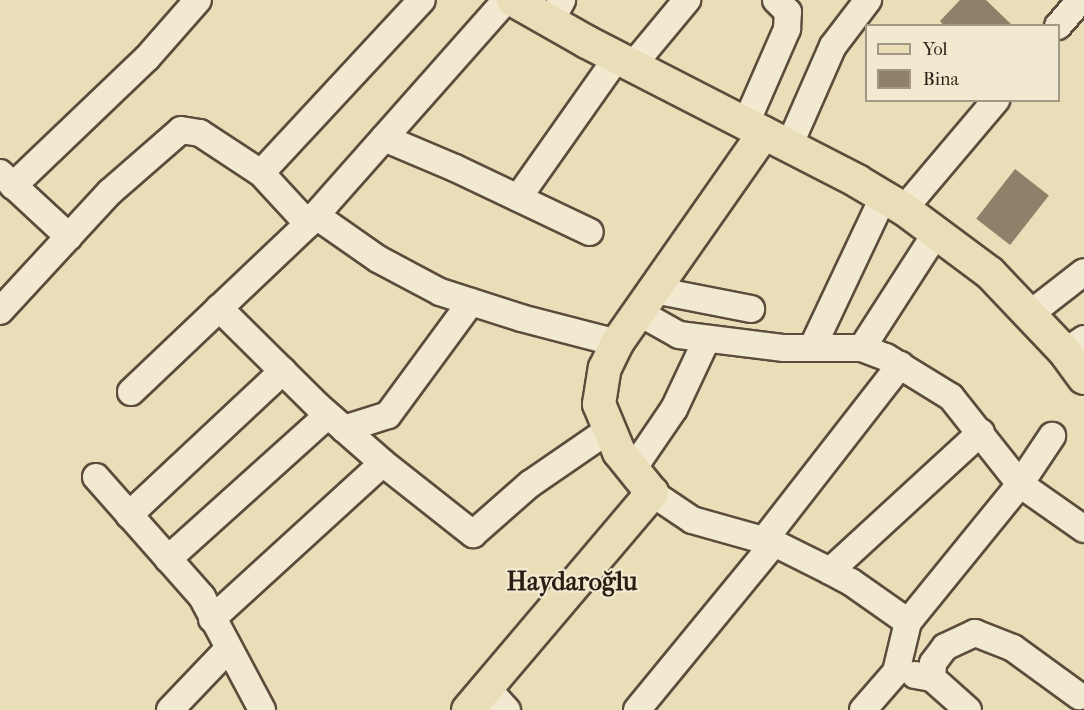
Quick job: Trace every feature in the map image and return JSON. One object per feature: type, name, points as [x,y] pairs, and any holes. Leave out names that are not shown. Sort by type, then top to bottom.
[{"type":"main road","points":[[513,0],[556,11],[625,60],[894,202],[990,273],[1030,314],[1074,346],[1084,378]]},
{"type":"main road","points":[[488,702],[643,481],[619,452],[599,404],[605,368],[617,343],[766,134]]},
{"type":"street","points":[[69,237],[7,179],[147,58],[198,0]]},
{"type":"street","points":[[261,173],[422,0]]},
{"type":"street","points":[[131,392],[311,220],[506,0]]},
{"type":"street","points":[[518,198],[625,60],[687,0]]},
{"type":"street","points":[[766,134],[787,29],[788,12],[776,0]]},
{"type":"street","points":[[766,134],[868,0]]},
{"type":"street","points":[[1060,25],[1081,0]]},
{"type":"street","points":[[812,348],[894,202],[994,102]]},
{"type":"street","points":[[0,311],[110,192],[181,130],[200,133],[261,173],[311,220],[440,292],[521,318],[617,343]]},
{"type":"street","points":[[384,138],[590,232]]},
{"type":"street","points":[[862,348],[936,233]]},
{"type":"street","points":[[1030,314],[1084,272]]},
{"type":"street","points":[[646,301],[751,309]]},
{"type":"street","points":[[646,301],[679,335],[812,348],[862,348],[900,365],[951,397],[1020,484],[1084,530]]},
{"type":"street","points":[[168,559],[336,422],[388,415],[471,302]]},
{"type":"street","points":[[219,308],[336,422],[383,463],[473,534],[530,484],[609,429]]},
{"type":"street","points":[[707,339],[643,481],[692,520],[769,542],[851,582],[908,622]]},
{"type":"street","points":[[637,710],[769,542],[900,365]]},
{"type":"street","points":[[129,515],[282,371]]},
{"type":"street","points":[[830,571],[981,432]]},
{"type":"street","points":[[863,710],[896,672],[908,622],[1020,484],[1052,436]]},
{"type":"street","points":[[212,619],[383,463]]},
{"type":"street","points":[[96,477],[202,597],[262,710]]},
{"type":"street","points":[[932,678],[933,663],[945,647],[975,633],[1012,648],[1077,699]]},
{"type":"street","points":[[170,710],[228,649]]},
{"type":"street","points":[[896,672],[932,678],[968,710]]},
{"type":"building","points":[[960,0],[986,0],[1011,24],[942,24],[940,21]]},
{"type":"building","points":[[1015,169],[1049,195],[1010,245],[976,219]]},
{"type":"district","name":"Haydaroğlu","points":[[572,582]]}]
